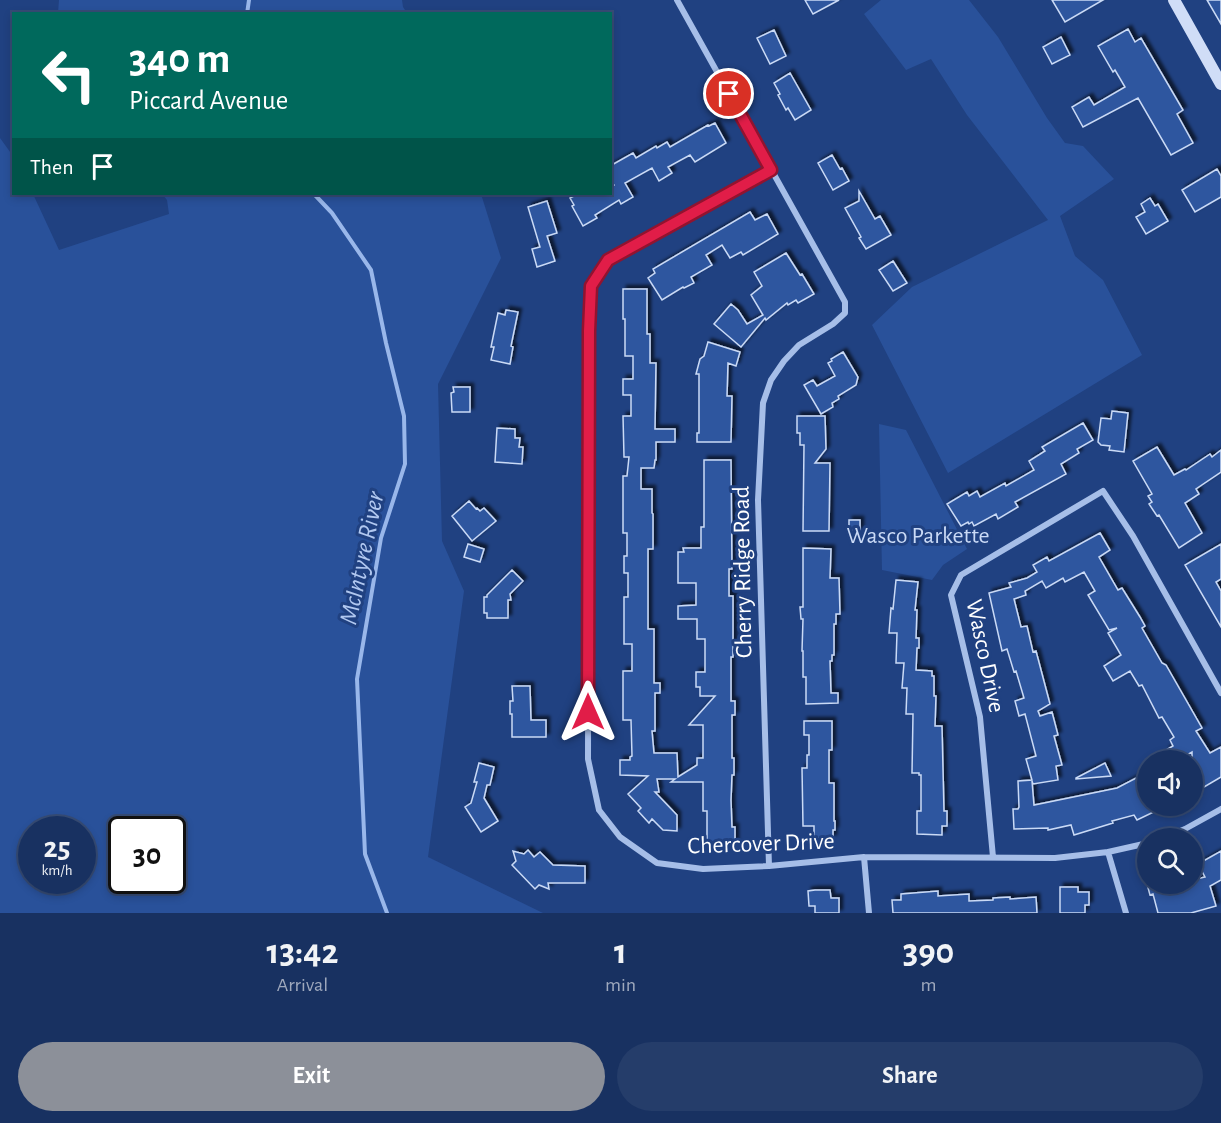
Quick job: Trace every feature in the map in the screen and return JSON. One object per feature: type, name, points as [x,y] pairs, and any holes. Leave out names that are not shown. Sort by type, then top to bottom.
[{"type":"main road","points":[[1174,0],[1221,84]]},
{"type":"street","points":[[677,0],[771,170]]},
{"type":"street","name":"Cherry Ridge Road","points":[[769,866],[758,500],[763,403],[771,380],[784,361],[799,345],[833,324],[845,313],[845,302],[771,170]]},
{"type":"street","name":"Chercover Drive","points":[[771,170],[608,260],[591,286],[588,759],[599,810],[620,837],[657,863],[703,869],[769,866],[864,857],[1055,858],[1108,852],[1137,845]]},
{"type":"street","name":"Wasco Drive","points":[[993,857],[980,717],[951,595],[961,575],[1103,491],[1133,536],[1221,693]]},
{"type":"street","points":[[1187,828],[1221,809]]},
{"type":"street","points":[[1108,852],[1126,913]]},
{"type":"street","points":[[864,857],[869,913]]},
{"type":"green space","points":[[59,0],[402,0],[406,12],[58,12]]},
{"type":"green space","points":[[881,0],[969,0],[998,37],[1047,118],[1065,143],[1083,146],[1114,179],[1060,216],[1075,256],[1103,280],[1142,355],[948,473],[872,325],[912,287],[1048,220],[967,115],[931,59],[906,70],[864,14]]},
{"type":"green space","points":[[0,138],[12,155],[12,195],[33,195],[59,250],[169,214],[167,200],[163,195],[481,195],[501,258],[438,384],[442,541],[464,591],[428,857],[543,913],[0,913]]},
{"type":"green space","name":"Wasco Parkette","points":[[879,424],[906,430],[967,549],[943,565],[932,580],[882,570]]},
{"type":"building","points":[[805,0],[839,0],[813,14]]},
{"type":"building","points":[[1052,0],[1103,0],[1065,22]]},
{"type":"building","points":[[1207,0],[1221,0],[1221,24]]},
{"type":"building","points":[[1128,29],[1135,42],[1141,38],[1183,110],[1177,114],[1193,143],[1171,155],[1138,98],[1083,127],[1072,107],[1089,97],[1094,105],[1125,87],[1098,46]]},
{"type":"building","points":[[774,30],[786,56],[770,64],[757,38]]},
{"type":"building","points":[[1061,37],[1070,55],[1052,64],[1043,47]]},
{"type":"building","points":[[790,73],[811,110],[795,120],[788,108],[786,110],[774,83]]},
{"type":"building","points":[[715,123],[726,143],[695,162],[690,155],[668,167],[672,173],[659,181],[652,168],[625,183],[633,197],[621,204],[619,200],[595,215],[597,218],[583,226],[570,198],[576,195],[612,195],[614,185],[612,165],[633,153],[636,158],[667,142],[670,147]]},
{"type":"building","points":[[832,155],[849,181],[833,190],[818,163]]},
{"type":"building","points":[[1217,169],[1221,176],[1221,197],[1195,212],[1182,190]]},
{"type":"building","points":[[859,191],[875,219],[880,216],[891,235],[866,249],[845,208],[859,201]]},
{"type":"building","points":[[1150,198],[1155,206],[1158,204],[1168,221],[1146,234],[1136,217],[1145,212],[1141,204]]},
{"type":"building","points":[[547,201],[557,233],[547,236],[555,261],[537,267],[532,249],[540,247],[528,207]]},
{"type":"building","points":[[750,212],[755,220],[767,214],[778,234],[743,255],[741,252],[730,258],[722,245],[706,255],[712,265],[691,277],[694,283],[662,300],[648,278],[655,273],[653,269]]},
{"type":"building","points":[[786,253],[814,294],[798,303],[796,300],[788,305],[787,303],[766,320],[765,318],[741,347],[714,324],[731,304],[747,324],[763,315],[751,295],[762,286],[754,272]]},
{"type":"building","points":[[893,261],[907,283],[893,291],[879,270]]},
{"type":"building","points":[[623,289],[647,289],[647,334],[650,334],[650,363],[656,363],[655,429],[675,429],[675,442],[656,442],[654,468],[641,468],[641,489],[652,489],[653,549],[648,549],[648,629],[654,629],[654,683],[660,683],[660,693],[655,693],[655,731],[652,731],[654,753],[677,753],[678,777],[697,765],[697,758],[703,758],[703,725],[689,725],[715,696],[700,696],[700,687],[696,687],[696,672],[705,672],[705,639],[697,639],[697,619],[678,619],[678,606],[696,605],[696,583],[678,583],[678,552],[684,552],[683,548],[701,548],[701,527],[704,527],[704,460],[731,460],[732,569],[729,569],[729,596],[733,596],[731,701],[735,701],[735,715],[732,715],[734,775],[732,775],[731,800],[735,845],[707,845],[707,811],[703,811],[703,782],[671,782],[675,779],[657,779],[659,792],[655,792],[677,815],[677,831],[663,830],[652,819],[649,823],[638,811],[641,808],[628,794],[648,776],[620,775],[620,760],[630,760],[632,756],[631,720],[623,720],[623,671],[632,671],[632,644],[624,644],[624,597],[628,597],[628,573],[624,573],[627,533],[623,533],[623,476],[627,476],[629,457],[624,457],[623,416],[631,416],[631,395],[623,395],[623,379],[633,379],[633,356],[625,356]]},
{"type":"building","points":[[506,310],[518,312],[510,364],[491,360],[494,347],[491,347],[498,313],[505,315]]},
{"type":"building","points":[[708,342],[740,352],[736,366],[728,363],[727,396],[732,396],[731,442],[697,442],[699,374],[696,374]]},
{"type":"building","points":[[843,352],[858,377],[856,385],[838,396],[839,399],[832,403],[833,407],[821,414],[804,385],[813,380],[817,386],[835,376],[828,363]]},
{"type":"building","points":[[453,387],[470,387],[470,412],[452,412]]},
{"type":"building","points":[[1112,411],[1128,413],[1124,452],[1109,450],[1110,446],[1101,445],[1098,442],[1101,418],[1111,419]]},
{"type":"building","points":[[797,416],[825,416],[826,449],[815,463],[830,463],[829,531],[803,531],[804,445],[800,445],[800,433],[797,433]]},
{"type":"building","points":[[1083,423],[1093,440],[1077,449],[1079,453],[1061,464],[1066,474],[1015,502],[1018,507],[998,519],[996,514],[974,526],[972,522],[969,524],[968,522],[961,526],[947,504],[967,492],[969,496],[977,491],[980,497],[1034,470],[1029,461],[1045,451],[1042,447]]},
{"type":"building","points":[[497,428],[515,429],[515,438],[520,438],[519,447],[523,447],[522,464],[495,462]]},
{"type":"building","points":[[1157,447],[1174,475],[1210,454],[1212,457],[1221,450],[1221,472],[1196,489],[1199,494],[1185,503],[1202,533],[1179,548],[1159,515],[1157,516],[1149,504],[1152,502],[1148,496],[1152,494],[1133,461]]},
{"type":"building","points":[[469,501],[480,511],[484,508],[496,521],[472,541],[452,516]]},
{"type":"building","points":[[849,520],[860,520],[860,530],[849,530]]},
{"type":"building","points":[[1100,533],[1110,550],[1099,557],[1118,590],[1122,588],[1140,617],[1145,626],[1142,628],[1202,728],[1196,731],[1210,753],[1221,747],[1221,777],[1203,788],[1203,750],[1166,750],[1173,746],[1170,740],[1174,737],[1162,717],[1159,718],[1142,685],[1139,686],[1130,671],[1113,681],[1104,666],[1121,655],[1108,633],[1117,628],[1109,630],[1088,595],[1095,591],[1084,572],[1065,582],[1063,578],[1046,588],[1042,581],[1025,591],[1026,595],[1014,599],[1021,627],[1027,626],[1033,652],[1036,651],[1050,704],[1038,711],[1040,716],[1052,712],[1058,735],[1054,736],[1062,765],[1056,766],[1058,780],[1033,784],[1032,781],[1034,805],[1117,788],[1137,778],[1137,816],[1145,816],[1137,820],[1134,815],[1074,835],[1071,825],[1048,830],[1048,828],[1014,829],[1013,809],[1019,807],[1018,781],[1032,780],[1026,759],[1036,756],[1025,714],[1019,716],[1015,701],[1024,698],[1007,649],[1002,651],[989,593],[1011,587],[1009,583],[1027,578],[1037,572],[1033,565],[1047,557],[1049,561]]},
{"type":"building","points":[[468,544],[484,549],[480,562],[464,557]]},
{"type":"building","points":[[1221,544],[1221,579],[1216,582],[1221,591],[1221,627],[1185,565]]},
{"type":"building","points":[[803,548],[831,549],[830,578],[839,578],[840,614],[836,614],[834,655],[830,661],[831,693],[838,693],[838,703],[806,704],[806,677],[803,677],[802,651],[803,619],[801,619],[800,607],[803,607]]},
{"type":"building","points":[[512,570],[523,581],[510,594],[508,618],[487,618],[487,613],[484,613],[484,597],[487,597]]},
{"type":"building","points":[[896,580],[918,582],[915,610],[917,610],[916,638],[919,638],[919,648],[917,648],[916,670],[932,671],[934,696],[936,696],[935,726],[942,726],[944,811],[947,811],[947,826],[942,826],[942,835],[917,834],[917,811],[921,811],[921,775],[912,773],[913,714],[906,714],[907,688],[902,688],[904,663],[896,663],[897,633],[889,633]]},
{"type":"building","points":[[512,686],[530,686],[531,720],[546,720],[546,737],[512,737],[510,701],[513,701]]},
{"type":"building","points":[[804,721],[832,721],[829,783],[834,783],[835,830],[833,830],[833,838],[814,838],[814,826],[803,826],[802,768],[807,768],[807,755],[809,755],[809,735],[804,735]]},
{"type":"building","points":[[479,763],[494,767],[484,798],[498,821],[481,832],[465,807],[471,803]]},
{"type":"building","points":[[1105,763],[1111,776],[1076,779],[1076,778]]},
{"type":"building","points":[[528,850],[534,857],[540,852],[553,865],[585,866],[585,883],[548,883],[549,889],[539,885],[535,889],[512,865],[516,861],[513,851],[524,854]]},
{"type":"building","points":[[1221,851],[1221,880],[1210,886],[1216,906],[1191,913],[1158,913],[1153,894],[1203,894],[1203,877],[1205,877],[1203,861]]},
{"type":"building","points":[[1060,887],[1078,887],[1078,892],[1089,892],[1089,905],[1085,905],[1085,913],[1060,913]]},
{"type":"building","points":[[830,890],[831,898],[839,898],[839,913],[815,913],[815,906],[809,906],[808,891]]},
{"type":"building","points":[[938,891],[938,896],[969,894],[969,901],[1036,897],[1037,913],[893,913],[892,900],[901,900],[901,894]]},
{"type":"waterway","name":"McIntyre River","points":[[247,12],[249,0]]},
{"type":"waterway","name":"McIntyre River","points":[[315,195],[332,213],[371,270],[404,416],[405,464],[381,538],[357,679],[365,854],[387,913]]},
{"type":"route","points":[[588,712],[591,286],[608,260],[771,170],[729,94]]}]
